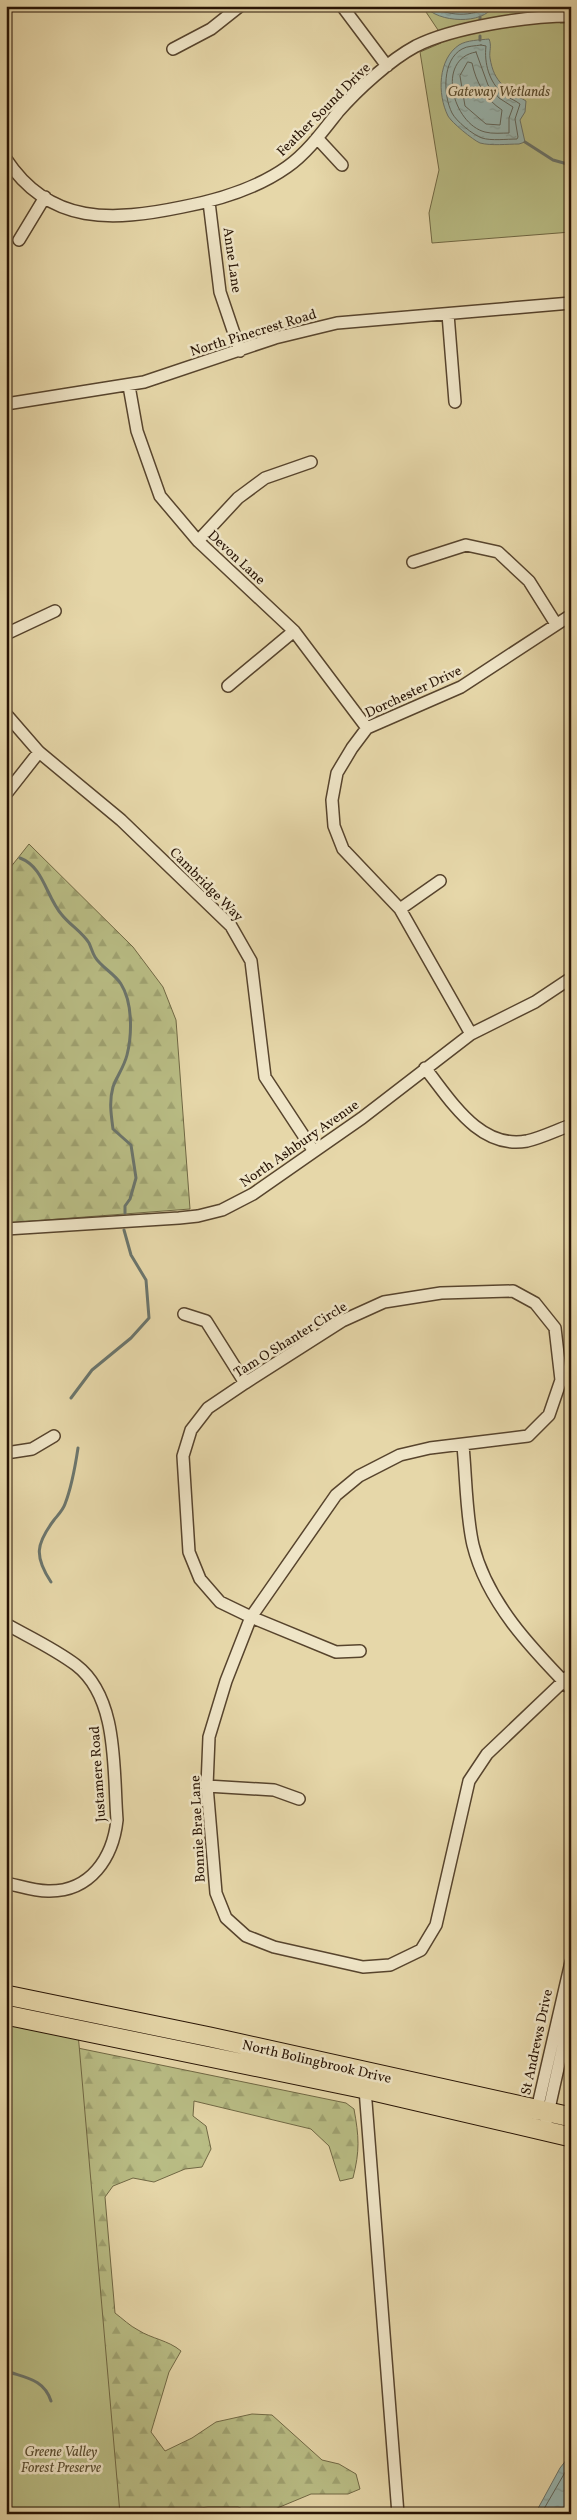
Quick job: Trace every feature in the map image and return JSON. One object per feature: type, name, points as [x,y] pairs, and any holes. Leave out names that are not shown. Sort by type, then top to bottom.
[{"type":"main road","name":"North Bolingbrook Drive","points":[[6,1995],[571,2117]]},
{"type":"main road","name":"North Bolingbrook Drive","points":[[6,2015],[365,2089],[571,2137]]},
{"type":"street","points":[[173,49],[211,30],[240,6]]},
{"type":"street","name":"Feather Sound Drive","points":[[342,6],[387,66]]},
{"type":"street","name":"Feather Sound Drive","points":[[6,160],[26,183],[45,197],[63,207],[81,213],[118,217],[143,216],[209,202],[249,189],[288,167],[317,138],[340,110],[387,66],[416,46],[453,33],[529,20],[571,16]]},
{"type":"street","points":[[317,138],[342,165]]},
{"type":"street","points":[[19,240],[45,197]]},
{"type":"street","name":"Anne Lane","points":[[209,202],[220,292],[240,351]]},
{"type":"street","name":"North Pinecrest Road","points":[[6,404],[129,386],[275,338],[337,323],[571,303]]},
{"type":"street","points":[[448,314],[455,402]]},
{"type":"street","name":"Devon Lane","points":[[129,386],[137,431],[160,496],[198,541],[294,631],[367,728]]},
{"type":"street","points":[[198,541],[238,498],[265,478],[312,462]]},
{"type":"street","points":[[413,562],[466,545],[498,552],[529,581],[556,624]]},
{"type":"street","points":[[6,634],[56,611]]},
{"type":"street","name":"Dorchester Drive","points":[[471,1034],[400,909],[343,849],[334,826],[332,800],[337,774],[352,748],[367,728],[461,687],[571,615]]},
{"type":"street","points":[[228,686],[294,631]]},
{"type":"street","name":"Cambridge Way","points":[[6,714],[39,752],[121,820],[230,926],[251,961],[266,1077],[313,1150]]},
{"type":"street","points":[[6,794],[39,752]]},
{"type":"street","points":[[400,909],[440,881]]},
{"type":"street","name":"North Ashbury Avenue","points":[[6,1228],[90,1224],[209,1214],[234,1204],[253,1194],[410,1082],[425,1068],[471,1034],[535,1002],[571,978]]},
{"type":"street","points":[[425,1068],[466,1119],[482,1132],[500,1139],[527,1141],[571,1125]]},
{"type":"street","name":"Tam O Shanter Circle","points":[[360,1651],[336,1652],[251,1618],[220,1602],[200,1579],[189,1552],[183,1456],[191,1430],[208,1408],[245,1383],[342,1321],[384,1302],[441,1293],[514,1291],[535,1303],[555,1328],[561,1380],[549,1415],[528,1436],[463,1446]]},
{"type":"street","points":[[184,1314],[206,1321],[245,1383]]},
{"type":"street","points":[[6,1453],[32,1449],[54,1436]]},
{"type":"street","points":[[463,1446],[473,1545],[491,1590],[516,1628],[568,1681]]},
{"type":"street","name":"Bonnie Brae Lane","points":[[463,1446],[430,1448],[400,1455],[359,1476],[336,1495],[251,1618],[226,1681],[210,1737],[207,1786],[216,1893],[226,1918],[246,1936],[274,1947],[363,1967],[390,1965],[421,1950],[436,1924],[469,1780],[487,1754],[568,1681]]},
{"type":"street","name":"Justamere Road","points":[[6,1624],[76,1666],[97,1688],[108,1718],[117,1820],[115,1836],[106,1860],[85,1880],[64,1889],[49,1891],[6,1884]]},
{"type":"street","points":[[207,1786],[274,1790],[298,1799]]},
{"type":"street","name":"St Andrews Drive","points":[[539,2130],[571,1962]]},
{"type":"street","name":"St Andrews Drive","points":[[543,2111],[571,2010]]},
{"type":"street","points":[[365,2089],[398,2514]]},
{"type":"green space","name":"Gateway Wetlands","points":[[422,6],[556,6],[560,23],[571,23],[571,232],[432,243],[429,213],[439,170],[420,52],[441,43],[438,30]]},
{"type":"green space","points":[[29,844],[133,947],[163,987],[176,1020],[190,1209],[6,1223],[6,873]]},
{"type":"green space","name":"Greene Valley Forest Preserve","points":[[6,2020],[78,2033],[120,2514],[6,2514]]},
{"type":"green space","points":[[68,2046],[346,2103],[354,2109],[358,2144],[353,2178],[340,2181],[329,2146],[311,2129],[194,2101],[193,2116],[206,2126],[211,2149],[202,2167],[185,2169],[154,2182],[133,2178],[113,2186],[105,2197],[115,2313],[135,2328],[149,2336],[171,2344],[181,2351],[169,2372],[151,2432],[165,2451],[192,2438],[216,2422],[252,2414],[272,2415],[322,2460],[339,2464],[356,2474],[360,2489],[348,2494],[311,2494],[263,2514],[254,2514],[238,2507],[208,2507],[147,2514],[6,2514],[6,2319]]},
{"type":"water","points":[[425,6],[493,6],[488,12],[480,16],[460,20],[439,16]]},
{"type":"water","points":[[489,39],[490,58],[494,74],[507,89],[526,101],[525,112],[520,120],[525,142],[519,144],[494,145],[480,143],[453,122],[444,107],[441,88],[443,68],[452,51],[462,43]]},
{"type":"water","points":[[571,2454],[571,2514],[535,2514],[560,2468]]},
{"type":"waterway","points":[[525,142],[553,160],[571,165]]},
{"type":"waterway","points":[[20,858],[28,862],[40,875],[57,908],[65,919],[86,939],[98,961],[118,980],[128,1000],[130,1019],[129,1047],[124,1064],[113,1087],[111,1102],[113,1129],[131,1145],[136,1178],[130,1199],[125,1206],[125,1213]]},
{"type":"waterway","points":[[71,1398],[92,1370],[131,1338],[149,1318],[146,1280],[131,1255],[124,1230]]},
{"type":"waterway","points":[[51,1582],[42,1565],[39,1550],[48,1528],[65,1504],[70,1490],[78,1448]]},
{"type":"waterway","points":[[570,2100],[571,2087]]},
{"type":"waterway","points":[[6,2371],[33,2380],[44,2388],[51,2401]]}]
